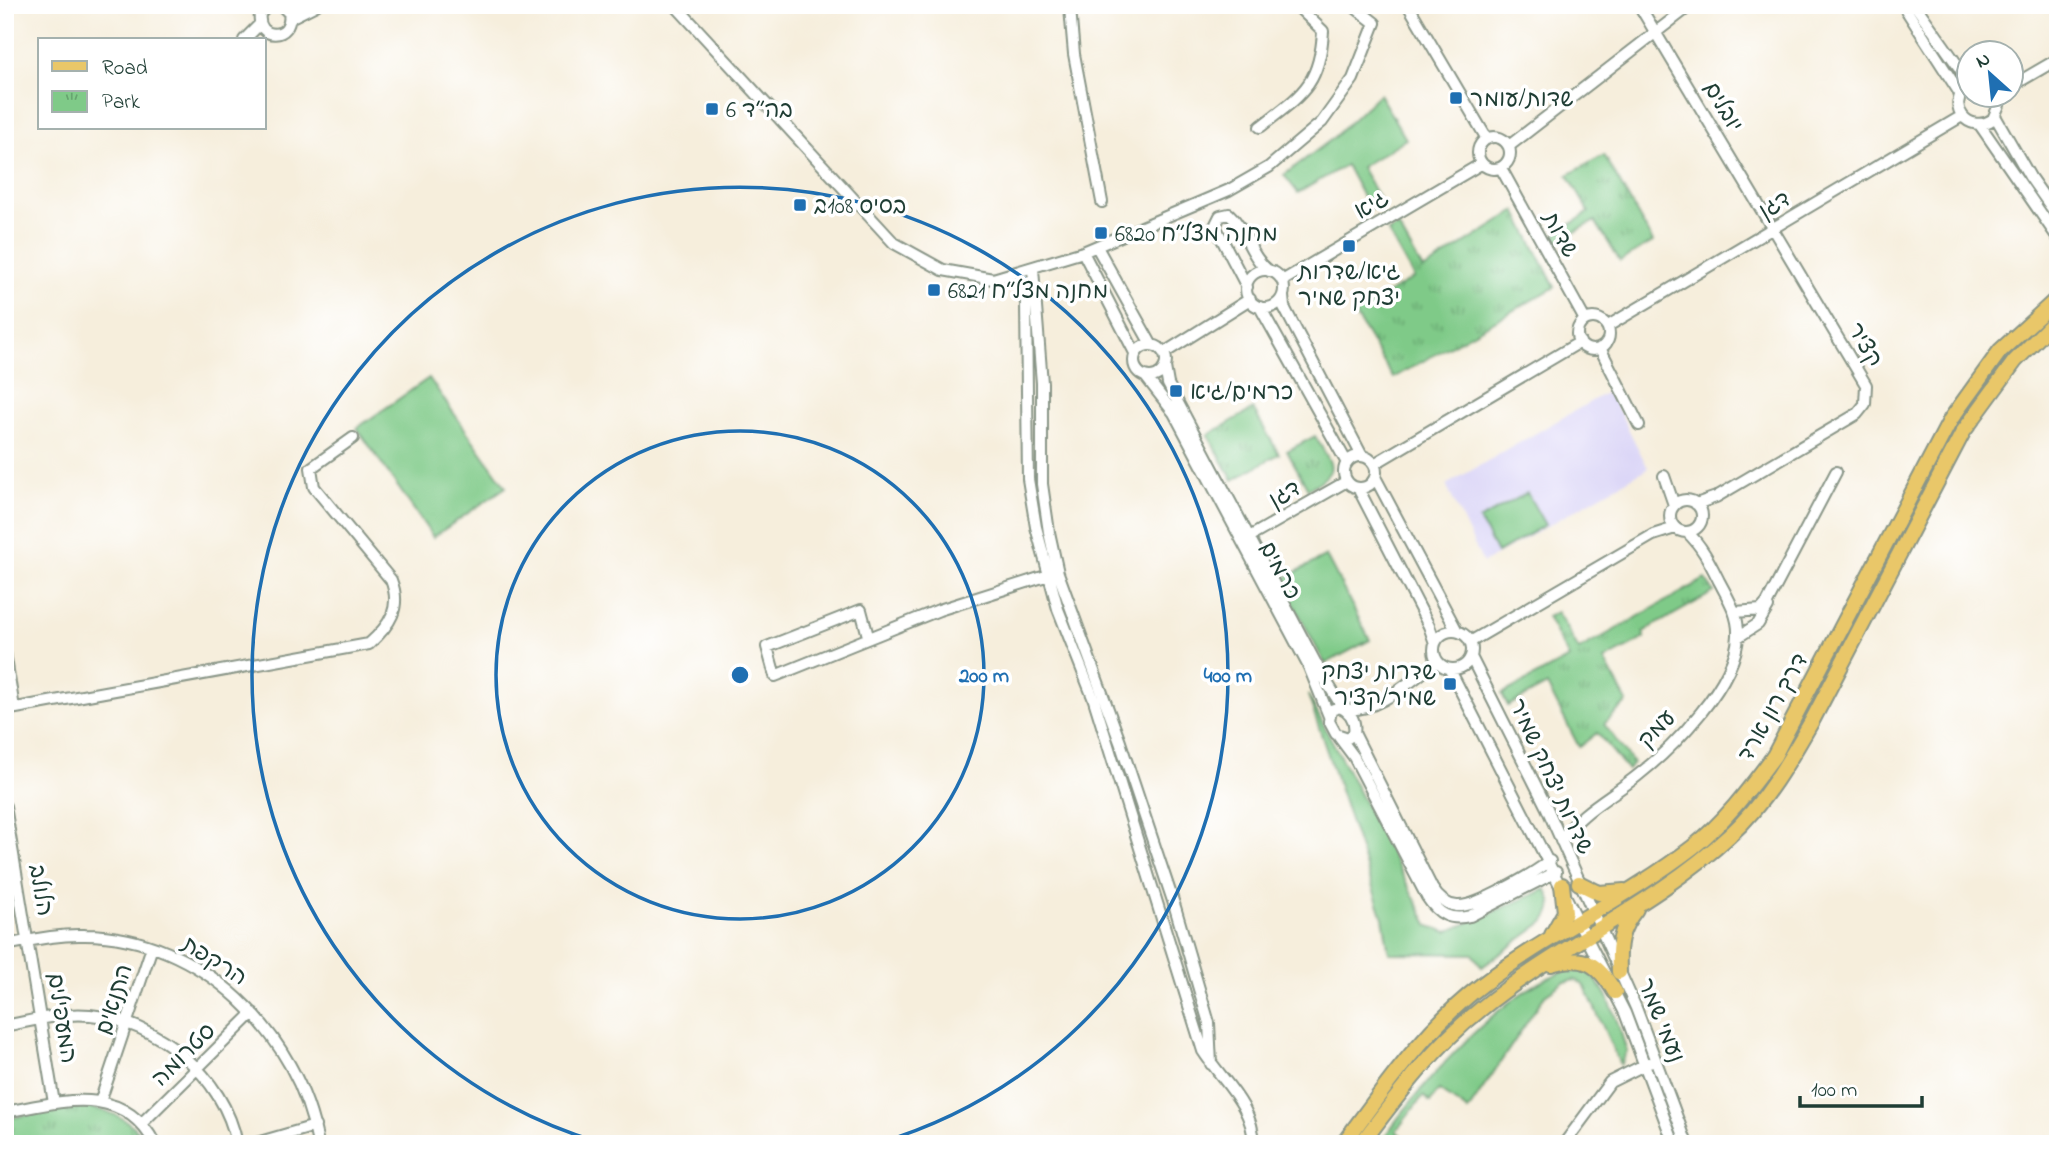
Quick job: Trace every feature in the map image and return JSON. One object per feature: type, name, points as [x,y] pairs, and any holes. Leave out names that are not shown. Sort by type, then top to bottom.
[{"type":"main road","name":"דרך רון ארד","points":[[1343,1144],[1426,1035],[1483,984],[1693,846],[1749,790],[1768,764],[1951,419],[2000,351],[2058,298]]},
{"type":"main road","name":"דרך רון ארד","points":[[1361,1144],[1396,1098],[1453,1034],[1480,1009],[1643,901],[1696,864],[1731,835],[1788,764],[1963,432],[2014,361],[2058,318]]},
{"type":"main road","points":[[1546,943],[1565,912],[1559,878]]},
{"type":"main road","points":[[1579,883],[1600,894],[1629,890]]},
{"type":"main road","points":[[1619,972],[1618,947],[1621,931],[1643,901]]},
{"type":"main road","points":[[1543,967],[1563,960],[1589,963],[1601,970],[1615,992]]},
{"type":"street","points":[[260,38],[284,32],[289,9],[316,5]]},
{"type":"street","points":[[676,5],[894,243],[943,270],[993,279],[1021,273],[1097,247],[1228,190],[1269,167],[1322,122],[1353,79],[1375,23],[1352,5]]},
{"type":"street","points":[[1066,5],[1070,8],[1074,54],[1102,202]]},
{"type":"street","points":[[1260,127],[1304,93],[1321,61],[1323,31],[1296,5]]},
{"type":"street","points":[[1408,5],[1487,139]]},
{"type":"street","name":"יובלים","points":[[1639,5],[1773,229]]},
{"type":"street","points":[[1509,146],[1691,5]]},
{"type":"street","points":[[1903,5],[1954,76]]},
{"type":"street","points":[[1914,5],[1954,60]]},
{"type":"street","points":[[262,12],[270,34]]},
{"type":"street","points":[[245,38],[262,12]]},
{"type":"street","points":[[2024,80],[2058,59]]},
{"type":"street","points":[[1959,108],[1962,116],[1980,125],[2058,238]]},
{"type":"street","points":[[1980,125],[1995,116],[1998,108]]},
{"type":"street","name":"דגן","points":[[1608,326],[1962,116]]},
{"type":"street","points":[[1995,116],[2030,177],[2058,217]]},
{"type":"street","points":[[1497,138],[1509,146],[1509,161],[1502,168],[1490,169],[1481,164],[1478,150],[1487,139],[1497,138]]},
{"type":"street","name":"גיא","points":[[1282,281],[1481,164]]},
{"type":"street","name":"שדות","points":[[1502,168],[1585,320]]},
{"type":"street","points":[[1347,463],[1260,307],[1250,299],[1247,287],[1215,226],[1220,216],[1228,214],[1236,220],[1257,258],[1282,281],[1284,307],[1362,456],[1374,464]]},
{"type":"street","name":"קציר","points":[[1699,509],[1857,414],[1865,404],[1866,385],[1773,229]]},
{"type":"street","points":[[1097,247],[1151,344],[1164,353]]},
{"type":"street","points":[[1083,252],[1135,353],[1134,366],[1146,377],[1158,375],[1165,368],[1164,353]]},
{"type":"street","points":[[1033,269],[1042,383],[1042,484],[1053,574]]},
{"type":"street","points":[[1247,287],[1254,274],[1269,271]]},
{"type":"street","points":[[1021,273],[1026,304],[1028,479],[1053,574],[1203,1051],[1246,1106],[1254,1126],[1254,1144]]},
{"type":"street","points":[[1260,307],[1271,307],[1283,296]]},
{"type":"street","points":[[1164,353],[1250,299]]},
{"type":"street","points":[[1598,318],[1608,326],[1608,339],[1600,348],[1588,349],[1580,342],[1578,330],[1585,320],[1598,318]]},
{"type":"street","points":[[1374,464],[1580,342]]},
{"type":"street","points":[[1135,353],[1142,346],[1151,344]]},
{"type":"street","points":[[1600,348],[1639,425]]},
{"type":"street","name":"כרמים","points":[[1165,368],[1168,384],[1310,667],[1329,716]]},
{"type":"street","name":"כרמים","points":[[1146,377],[1174,413],[1321,673],[1344,708]]},
{"type":"street","points":[[5,652],[10,709],[369,644],[384,630],[395,612],[396,594],[391,580],[314,487],[311,477],[312,468],[353,438]]},
{"type":"street","points":[[1362,456],[1347,463],[1344,472],[1347,481],[1358,488],[1429,626],[1437,662],[1450,670],[1461,668],[1471,657],[1470,642],[1457,631],[1375,477],[1374,464]]},
{"type":"street","points":[[1738,637],[1758,624],[1836,472]]},
{"type":"street","points":[[1358,488],[1366,486],[1375,477]]},
{"type":"street","points":[[1667,480],[1679,502],[1699,509],[1693,529],[1673,522]]},
{"type":"street","name":"דגן","points":[[1246,539],[1347,481]]},
{"type":"street","points":[[1470,642],[1673,522],[1679,502]]},
{"type":"street","name":"עמק","points":[[1561,841],[1573,822],[1640,774],[1677,738],[1723,681],[1735,656],[1738,637],[1735,612],[1693,529]]},
{"type":"street","points":[[868,636],[861,610],[767,647],[775,676],[868,636],[1053,574]]},
{"type":"street","points":[[1735,612],[1761,610],[1772,594]]},
{"type":"street","points":[[1434,643],[1441,634],[1457,631]]},
{"type":"street","name":"שדרות יצחק שמיר","points":[[1471,657],[1561,841],[1579,883],[1587,918]]},
{"type":"street","points":[[1437,662],[1362,709],[1334,708],[1329,716],[1331,728],[1354,757],[1427,897],[1441,914],[1456,918],[1470,916],[1559,878]]},
{"type":"street","name":"שדרות יצחק שמיר","points":[[1450,670],[1559,878],[1587,918]]},
{"type":"street","points":[[1339,737],[1348,738],[1377,702]]},
{"type":"street","points":[[1344,708],[1353,719],[1354,731],[1432,888],[1445,903],[1460,907],[1474,903],[1550,861]]},
{"type":"street","name":"הלולב","points":[[5,806],[30,941]]},
{"type":"street","points":[[1550,817],[1573,822]]},
{"type":"street","name":"נעמי שמר","points":[[1587,918],[1674,1144]]},
{"type":"street","name":"נעמי שמר","points":[[1593,933],[1619,972],[1687,1144]]},
{"type":"street","name":"הרקפת","points":[[5,945],[87,935],[152,947],[216,980],[253,1013],[286,1055],[310,1105],[318,1144]]},
{"type":"street","name":"המעפילים","points":[[30,941],[54,1103]]},
{"type":"street","name":"התנאים","points":[[100,1102],[129,1024],[152,947]]},
{"type":"street","name":"סטרומה","points":[[142,1123],[198,1071],[253,1013]]},
{"type":"street","points":[[5,1026],[88,1014],[129,1024],[171,1046],[198,1071],[223,1102],[237,1144]]},
{"type":"street","points":[[1564,1144],[1610,1082],[1644,1064],[1656,1061]]},
{"type":"street","points":[[5,1112],[77,1100],[100,1102],[123,1109],[142,1123],[155,1144]]},
{"type":"street","points":[[253,1144],[315,1126]]},
{"type":"shaded area","points":[[1609,391],[1648,468],[1483,563],[1446,485]]},
{"type":"green space","points":[[1379,94],[1406,139],[1361,167],[1382,204],[1370,210],[1346,165],[1298,193],[1284,175],[1332,139]]},
{"type":"green space","points":[[1604,155],[1653,242],[1620,261],[1595,221],[1558,241],[1555,235],[1589,212],[1568,175]]},
{"type":"green space","points":[[1516,211],[1555,287],[1393,378],[1354,313],[1414,278],[1388,232],[1398,226],[1423,270]]},
{"type":"green space","points":[[429,378],[506,487],[433,537],[357,428]]},
{"type":"green space","points":[[1253,409],[1279,454],[1233,480],[1208,435]]},
{"type":"green space","points":[[1315,436],[1331,467],[1326,477],[1308,489],[1287,451]]},
{"type":"green space","points":[[1527,493],[1545,525],[1497,553],[1479,520]]},
{"type":"green space","points":[[1326,556],[1370,640],[1325,664],[1281,580]]},
{"type":"green space","points":[[1705,579],[1714,592],[1643,632],[1645,638],[1604,660],[1627,702],[1604,724],[1633,763],[1628,770],[1597,733],[1579,747],[1547,685],[1508,706],[1502,694],[1569,658],[1547,617],[1557,612],[1579,650]]},
{"type":"green space","points":[[1308,695],[1429,926],[1447,932],[1546,889],[1551,906],[1544,922],[1482,967],[1473,954],[1389,953],[1383,918]]},
{"type":"green space","points":[[1581,968],[1599,983],[1611,1005],[1627,1051],[1620,1065],[1585,986],[1576,980],[1564,982],[1545,995],[1468,1111],[1439,1090],[1430,1102],[1423,1096],[1396,1131],[1406,1140],[1403,1144],[1379,1144],[1442,1066],[1497,1012],[1554,975]]},
{"type":"green space","points":[[72,1106],[109,1112],[125,1120],[140,1133],[110,1144],[5,1144],[5,1119]]},
{"type":"place","name":"שדות/עומר","points":[[1456,98]]},
{"type":"place","name":"בה״ד 6","points":[[712,109]]},
{"type":"place","name":"בסיס 108ב","points":[[800,205]]},
{"type":"place","name":"מחנה מצל״ח 6820","points":[[1101,233]]},
{"type":"place","name":"גיא/שדרות יצחק שמיר","points":[[1349,246]]},
{"type":"place","name":"מחנה מצל״ח 6821","points":[[934,290]]},
{"type":"place","name":"כרמים/גיא","points":[[1176,391]]},
{"type":"place","name":"שדרות יצחק שמיר/קציר","points":[[1450,684]]}]
